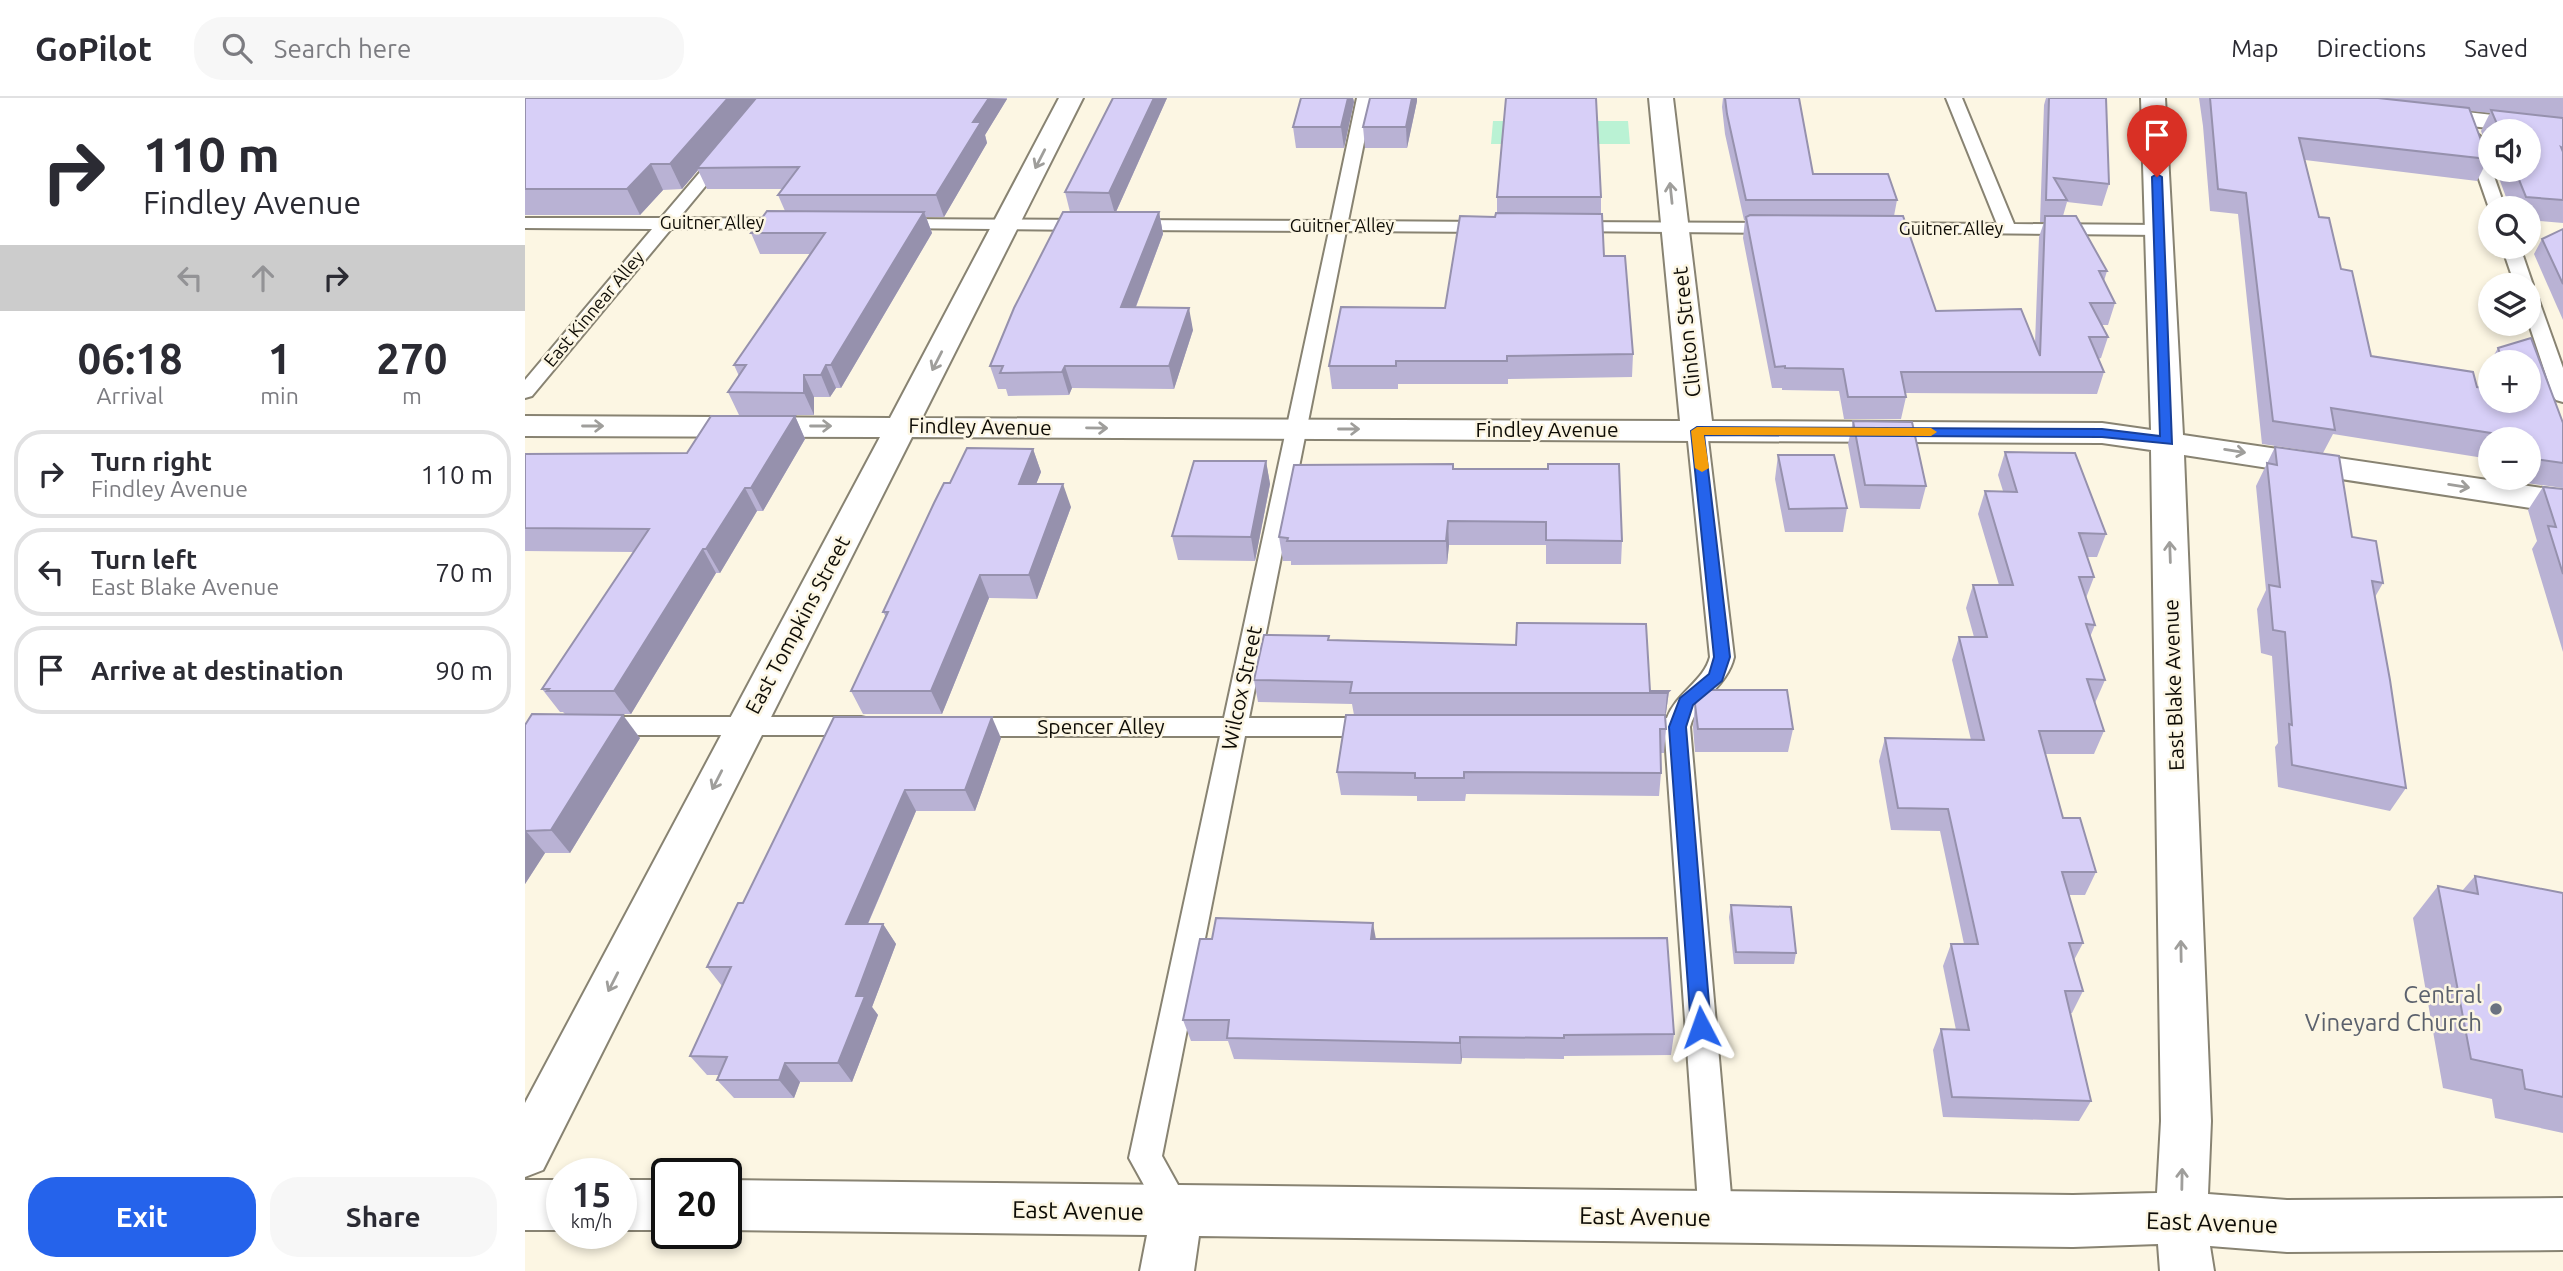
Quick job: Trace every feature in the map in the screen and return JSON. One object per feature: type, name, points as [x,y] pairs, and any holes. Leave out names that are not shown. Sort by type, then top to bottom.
[{"type":"street","name":"East Tompkins Street","points":[[525,1153],[745,726],[904,426],[1071,98]]},
{"type":"street","name":"Clinton Street","points":[[1661,98],[1697,431]]},
{"type":"street","name":"East Blake Avenue","points":[[2153,98],[2167,441],[2186,1121],[2181,1218],[2187,1271]]},
{"type":"street","points":[[2401,112],[2563,130]]},
{"type":"street","name":"Findley Avenue","points":[[525,426],[2102,433],[2563,502]]},
{"type":"street","points":[[525,1205],[546,1205]]},
{"type":"street","name":"East Avenue","points":[[742,1205],[1716,1218],[2059,1221],[2181,1218],[2287,1226],[2563,1224]]},
{"type":"street","points":[[1167,1271],[1177,1212]]},
{"type":"lane","name":"Wilcox Street","points":[[1177,1212],[1145,1158],[1365,98]]},
{"type":"lane","points":[[1954,98],[2008,229]]},
{"type":"lane","points":[[2466,119],[2493,196]]},
{"type":"lane","name":"East Kinnear Alley","points":[[525,392],[736,140]]},
{"type":"lane","name":"Guitner Alley","points":[[525,223],[804,224]]},
{"type":"lane","name":"Guitner Alley","points":[[886,224],[1502,227]]},
{"type":"lane","points":[[1556,227],[1789,228]]},
{"type":"lane","name":"Guitner Alley","points":[[1857,228],[2160,230]]},
{"type":"lane","points":[[2541,333],[2563,396]]},
{"type":"lane","name":"Clinton Street","points":[[1677,727],[1686,702],[1716,677],[1722,657],[1697,431]]},
{"type":"lane","points":[[581,726],[887,726]]},
{"type":"lane","name":"Spencer Alley","points":[[943,726],[1400,727]]},
{"type":"lane","points":[[1608,727],[1677,727],[1716,1218]]},
{"type":"green space","points":[[1493,121],[1628,121],[1630,144],[1491,144]]},
{"type":"building","points":[[525,98],[728,98],[670,164],[651,164],[627,189],[525,189]]},
{"type":"building","points":[[756,98],[989,98],[973,122],[981,122],[936,195],[778,195],[799,167],[697,168]]},
{"type":"building","points":[[1113,98],[1154,98],[1109,193],[1065,192]]},
{"type":"building","points":[[1301,98],[1348,98],[1341,127],[1293,127]]},
{"type":"building","points":[[1370,98],[1412,98],[1406,127],[1363,127]]},
{"type":"building","points":[[1506,98],[1596,98],[1601,197],[1497,197]]},
{"type":"building","points":[[1725,98],[1799,98],[1813,174],[1888,174],[1897,200],[1746,200]]},
{"type":"building","points":[[2049,98],[2106,98],[2109,184],[2054,178],[2067,200],[2046,200]]},
{"type":"building","points":[[2210,98],[2378,98],[2469,108],[2478,132],[2478,158],[2299,138],[2319,217],[2329,218],[2341,269],[2352,271],[2371,356],[2473,372],[2478,387],[2478,413],[2541,413],[2541,365],[2563,423],[2563,463],[2541,460],[2541,427],[2478,427],[2478,431],[2331,408],[2335,430],[2273,421],[2246,193],[2218,189]]},
{"type":"building","points":[[2491,110],[2563,118],[2563,200],[2526,196],[2520,182],[2541,182],[2541,119],[2495,119]]},
{"type":"building","points":[[767,211],[924,212],[831,365],[826,365],[821,375],[804,375],[804,393],[728,392],[746,365],[734,365],[825,233],[751,233]]},
{"type":"building","points":[[1063,212],[1159,212],[1121,307],[1189,308],[1169,366],[1065,366],[1062,372],[1000,373],[1003,366],[990,366],[1014,308]]},
{"type":"building","points":[[1496,213],[1602,214],[1604,256],[1625,256],[1633,354],[1507,356],[1507,361],[1396,361],[1396,366],[1329,366],[1341,307],[1445,308],[1460,216],[1495,217]]},
{"type":"building","points":[[1903,216],[1936,311],[2021,309],[2040,356],[2045,216],[2076,216],[2107,271],[2099,271],[2115,303],[2090,303],[2108,337],[2089,337],[2104,372],[1901,372],[1906,397],[1848,397],[1843,369],[1775,367],[1746,217]]},
{"type":"building","points":[[2563,229],[2563,284],[2542,239]]},
{"type":"building","points":[[2531,338],[2536,350],[2498,348]]},
{"type":"building","points":[[711,416],[795,416],[751,488],[745,488],[706,549],[703,549],[614,691],[542,689],[649,529],[525,528],[525,454],[687,453]]},
{"type":"building","points":[[1853,421],[1912,422],[1926,486],[1865,485]]},
{"type":"building","points":[[2275,447],[2339,456],[2352,537],[2376,541],[2383,583],[2372,581],[2406,788],[2292,765],[2289,724],[2292,725],[2285,632],[2273,630],[2269,585],[2280,587],[2267,463],[2277,465]]},
{"type":"building","points":[[967,448],[1033,449],[1019,484],[1063,484],[1029,575],[980,575],[931,691],[851,691],[888,612],[883,612],[934,503],[944,483],[950,483]]},
{"type":"building","points":[[2005,452],[2075,453],[2106,534],[2079,533],[2094,577],[2079,577],[2095,625],[2086,624],[2105,680],[2087,679],[2104,731],[2039,731],[2063,818],[2080,818],[2096,872],[2062,872],[2083,943],[2069,943],[2083,991],[2065,991],[2091,1101],[1952,1097],[1941,1029],[1969,1030],[1951,944],[1978,944],[1948,809],[1898,808],[1885,738],[1984,740],[1959,637],[1987,637],[1973,585],[2013,585],[1985,491],[2017,492]]},
{"type":"building","points":[[1778,455],[1834,455],[1847,508],[1789,509]]},
{"type":"building","points":[[1194,461],[1266,461],[1251,537],[1172,536]]},
{"type":"building","points":[[1453,464],[1453,469],[1548,469],[1548,464],[1619,464],[1622,541],[1546,540],[1546,522],[1448,521],[1446,541],[1287,541],[1288,538],[1279,537],[1294,465]]},
{"type":"building","points":[[2543,487],[2563,489],[2563,574],[2548,526],[2556,527]]},
{"type":"building","points":[[1517,623],[1646,624],[1650,691],[1669,691],[1350,693],[1352,682],[1254,680],[1264,635],[1329,636],[1328,640],[1516,645]]},
{"type":"building","points":[[1702,690],[1787,690],[1793,729],[1698,729],[1695,704]]},
{"type":"building","points":[[532,714],[623,715],[551,830],[525,831],[525,725]]},
{"type":"building","points":[[1346,715],[1665,715],[1666,729],[1660,729],[1661,773],[1464,772],[1464,778],[1415,778],[1415,773],[1337,772]]},
{"type":"building","points":[[834,717],[992,717],[965,790],[905,790],[846,924],[883,924],[856,996],[865,996],[838,1063],[785,1063],[779,1080],[717,1080],[727,1057],[690,1056],[731,967],[707,967],[738,903],[743,903]]},
{"type":"building","name":"Central Vineyard Church","points":[[2475,876],[2563,893],[2563,1097],[2525,1089],[2522,1070],[2471,1059],[2438,886],[2478,894]]},
{"type":"building","points":[[1731,905],[1791,907],[1796,953],[1736,952]]},
{"type":"building","points":[[1216,918],[1373,923],[1371,939],[1667,938],[1674,1034],[1564,1035],[1564,1038],[1460,1037],[1460,1043],[1227,1038],[1229,1020],[1183,1020],[1200,939],[1212,939]]},
{"type":"slow traffic","points":[[1702,468],[1697,431],[1931,432]]},
{"type":"place","name":"Central Vineyard Church","points":[[2496,1009]]},
{"type":"route","points":[[1701,1027],[1677,727],[1686,702],[1716,677],[1722,657],[1697,431],[2102,433],[2167,441],[2157,177]]}]
